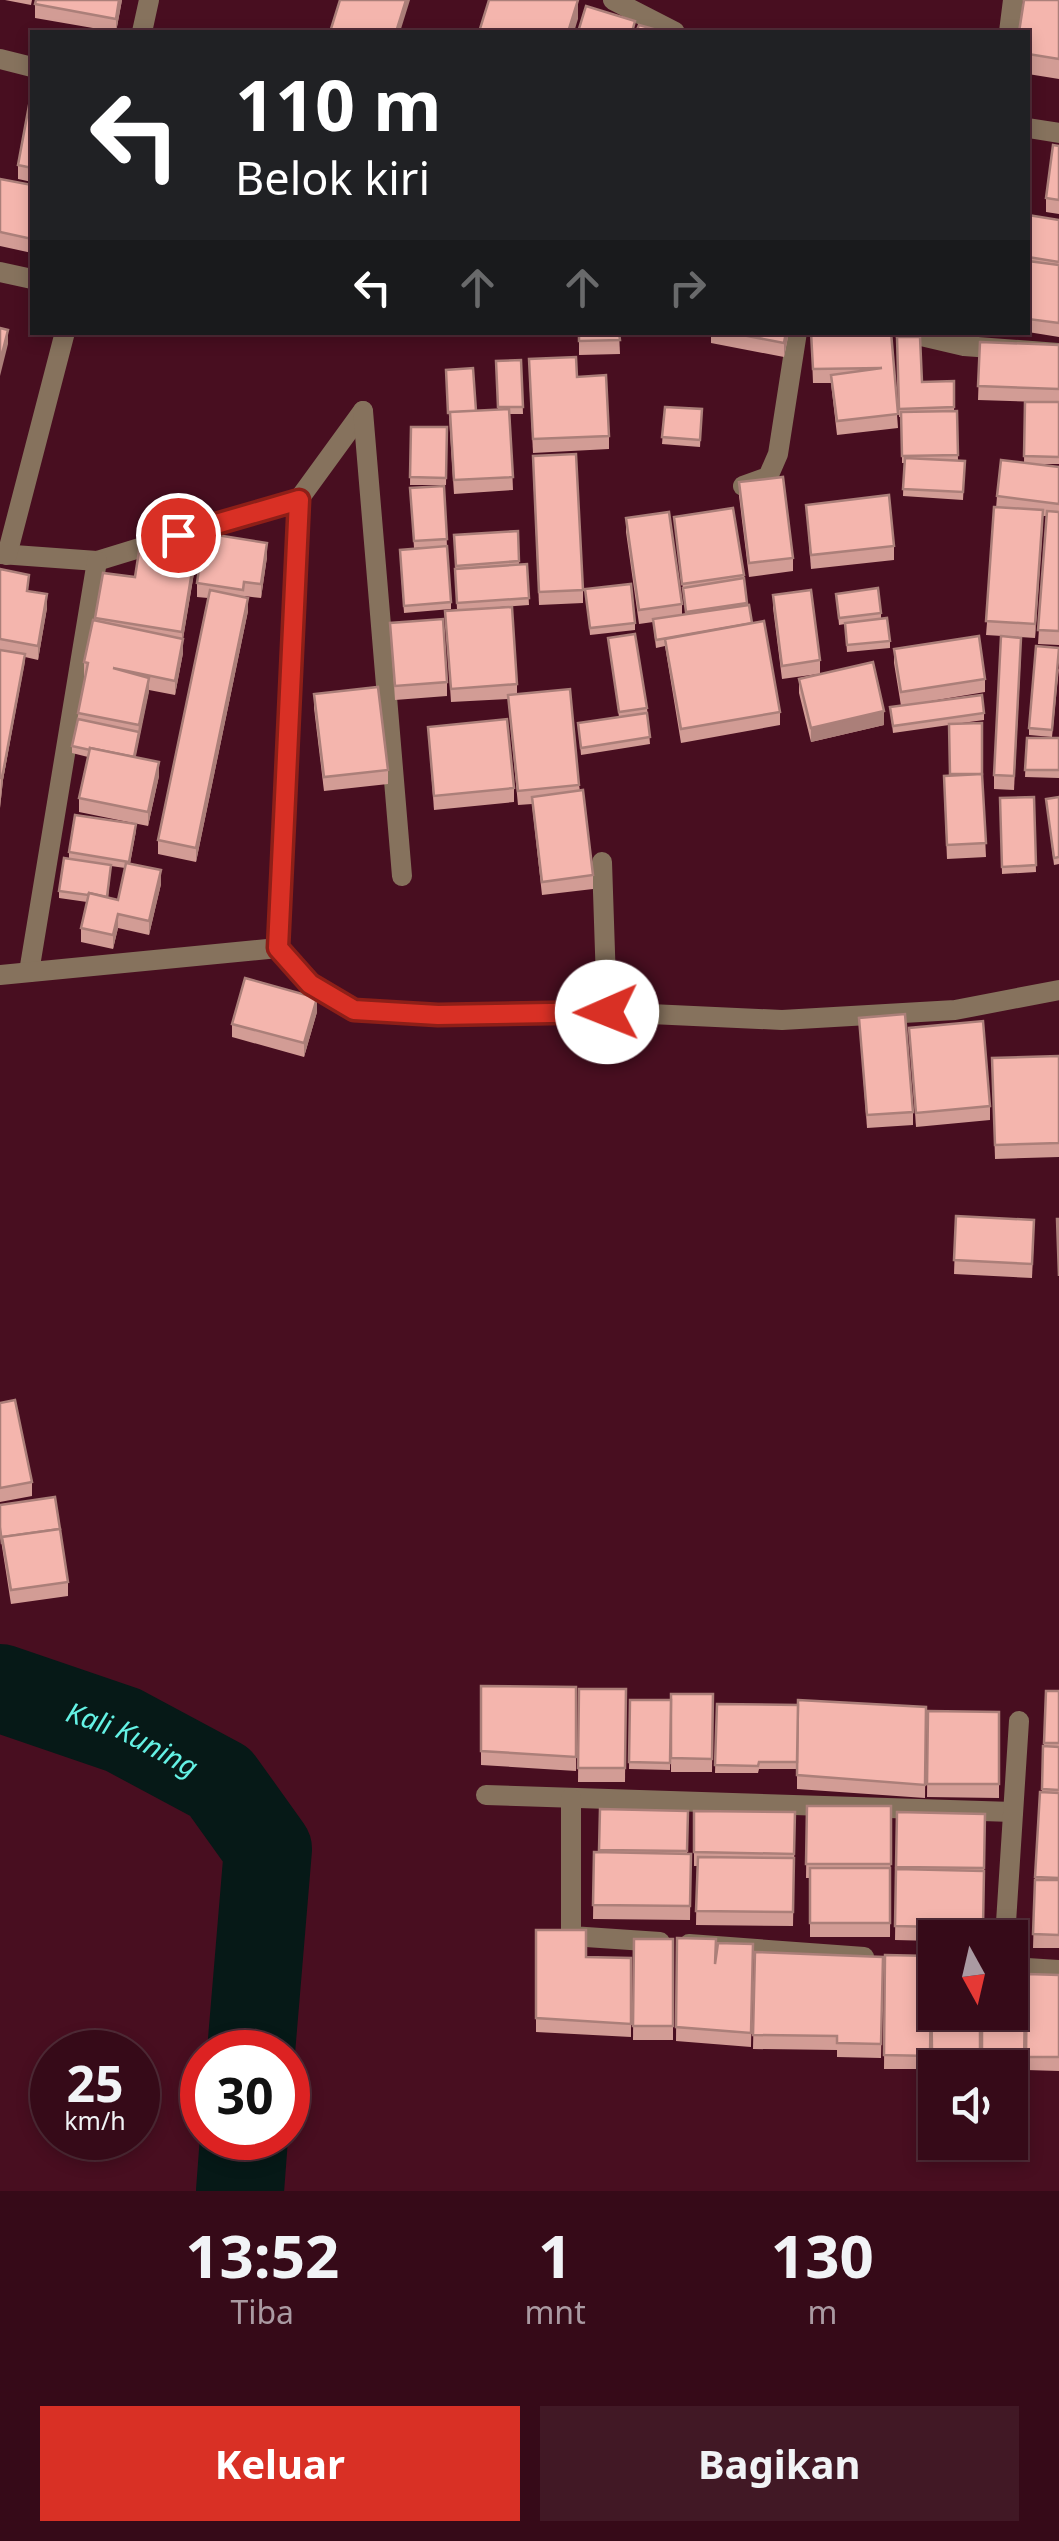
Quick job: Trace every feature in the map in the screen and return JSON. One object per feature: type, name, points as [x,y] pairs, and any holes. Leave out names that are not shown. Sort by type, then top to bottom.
[{"type":"street","points":[[142,30],[149,0]]},
{"type":"street","points":[[613,0],[671,30]]},
{"type":"street","points":[[1009,30],[1013,0]]},
{"type":"street","points":[[0,59],[30,66]]},
{"type":"street","points":[[1030,128],[1059,133]]},
{"type":"street","points":[[0,272],[30,279]]},
{"type":"street","points":[[64,335],[3,554],[97,561],[299,500]]},
{"type":"street","points":[[743,486],[768,477],[778,454],[797,335]]},
{"type":"street","points":[[917,335],[964,346],[1059,353]]},
{"type":"street","points":[[402,876],[363,411],[299,500],[278,948],[310,984],[354,1010],[438,1015],[607,1012],[782,1020],[955,1010],[1059,990]]},
{"type":"street","points":[[29,972],[97,561]]},
{"type":"street","points":[[602,862],[607,1012]]},
{"type":"street","points":[[0,975],[278,948]]},
{"type":"street","points":[[1006,1920],[1019,1721]]},
{"type":"street","points":[[486,1795],[1013,1812]]},
{"type":"street","points":[[571,1798],[570,1936],[878,1958]]},
{"type":"street","points":[[1028,1968],[1059,1970]]},
{"type":"building","points":[[36,0],[119,0],[116,19],[35,4]]},
{"type":"building","points":[[340,0],[406,0],[397,30],[331,30]]},
{"type":"building","points":[[489,0],[578,0],[569,30],[480,30]]},
{"type":"building","points":[[1024,0],[1059,0],[1059,59],[1030,54],[1030,30],[1019,30]]},
{"type":"building","points":[[586,6],[635,21],[633,30],[579,30]]},
{"type":"building","points":[[30,100],[30,168],[18,165]]},
{"type":"building","points":[[1053,145],[1059,146],[1059,200],[1046,198]]},
{"type":"building","points":[[0,179],[30,185],[30,239],[0,232]]},
{"type":"building","points":[[1030,215],[1059,220],[1059,262],[1030,257]]},
{"type":"building","points":[[1030,261],[1059,265],[1059,323],[1030,319]]},
{"type":"building","points":[[0,328],[8,330],[0,362]]},
{"type":"building","points":[[579,335],[619,335],[620,340],[579,341]]},
{"type":"building","points":[[743,335],[785,335],[784,343]]},
{"type":"building","points":[[811,335],[891,335],[898,414],[837,421],[831,375],[882,368],[813,369]]},
{"type":"building","points":[[897,337],[920,337],[922,382],[954,381],[954,407],[899,409]]},
{"type":"building","points":[[980,342],[1059,345],[1059,389],[978,386]]},
{"type":"building","points":[[576,357],[577,377],[606,375],[609,436],[533,439],[529,359]]},
{"type":"building","points":[[521,360],[523,407],[498,407],[496,361]]},
{"type":"building","points":[[473,368],[476,411],[448,413],[446,370]]},
{"type":"building","points":[[1025,402],[1059,402],[1059,457],[1024,456]]},
{"type":"building","points":[[665,407],[702,409],[700,440],[662,437]]},
{"type":"building","points":[[509,409],[513,477],[454,480],[450,412]]},
{"type":"building","points":[[957,411],[958,455],[902,456],[901,412]]},
{"type":"building","points":[[411,427],[447,427],[446,478],[410,477]]},
{"type":"building","points":[[576,454],[583,590],[539,592],[533,456]]},
{"type":"building","points":[[905,458],[965,461],[963,492],[903,489]]},
{"type":"building","points":[[1001,460],[1059,467],[1059,504],[997,496]]},
{"type":"building","points":[[783,477],[793,558],[749,563],[739,482]]},
{"type":"building","points":[[444,486],[447,539],[414,541],[410,488]]},
{"type":"building","points":[[889,495],[894,546],[811,555],[806,505]]},
{"type":"building","points":[[994,507],[1043,510],[1035,624],[986,621]]},
{"type":"building","points":[[733,508],[744,575],[682,584],[674,517]]},
{"type":"building","points":[[1047,511],[1059,512],[1059,631],[1038,630]]},
{"type":"building","points":[[669,512],[682,604],[639,610],[626,518]]},
{"type":"building","points":[[518,531],[519,561],[456,566],[454,535]]},
{"type":"building","points":[[204,533],[267,543],[261,584],[244,582],[243,590],[197,583]]},
{"type":"building","points":[[140,545],[195,553],[182,632],[95,618],[103,573],[135,577]]},
{"type":"building","points":[[447,546],[451,602],[404,606],[400,550]]},
{"type":"building","points":[[527,564],[529,598],[457,603],[455,569]]},
{"type":"building","points":[[0,569],[29,575],[27,591],[47,594],[38,646],[0,639]]},
{"type":"building","points":[[744,578],[747,603],[686,612],[683,588]]},
{"type":"building","points":[[631,584],[635,623],[590,628],[585,589]]},
{"type":"building","points":[[878,588],[881,613],[839,618],[836,594]]},
{"type":"building","points":[[210,590],[248,598],[196,848],[158,840]]},
{"type":"building","points":[[811,590],[820,660],[782,666],[773,595]]},
{"type":"building","points":[[749,605],[752,623],[656,640],[653,619]]},
{"type":"building","points":[[512,607],[517,684],[451,689],[445,611]]},
{"type":"building","points":[[887,618],[890,641],[847,645],[845,623]]},
{"type":"building","points":[[443,619],[447,682],[395,686],[390,623]]},
{"type":"building","points":[[93,620],[183,639],[175,681],[113,668],[149,678],[139,725],[78,713]]},
{"type":"building","points":[[764,621],[780,712],[681,729],[665,639]]},
{"type":"building","points":[[635,634],[647,708],[619,712],[608,638]]},
{"type":"building","points":[[979,636],[985,679],[901,692],[894,649]]},
{"type":"building","points":[[1001,636],[1021,638],[1014,776],[994,775]]},
{"type":"building","points":[[1036,646],[1059,648],[1052,730],[1029,728]]},
{"type":"building","points":[[0,650],[25,654],[2,778],[0,778]]},
{"type":"building","points":[[873,662],[884,711],[811,728],[799,679]]},
{"type":"building","points":[[378,687],[388,770],[324,777],[314,694]]},
{"type":"building","points":[[570,689],[579,785],[518,791],[508,695]]},
{"type":"building","points":[[982,695],[984,713],[893,726],[890,707]]},
{"type":"building","points":[[647,713],[650,737],[581,748],[578,723]]},
{"type":"building","points":[[78,719],[139,732],[134,757],[72,746]]},
{"type":"building","points":[[507,719],[514,788],[434,796],[428,727]]},
{"type":"building","points":[[982,723],[982,774],[950,774],[949,724]]},
{"type":"building","points":[[1027,738],[1059,738],[1059,770],[1025,770]]},
{"type":"building","points":[[90,748],[159,762],[148,812],[79,798]]},
{"type":"building","points":[[982,774],[986,843],[947,845],[944,776]]},
{"type":"building","points":[[583,790],[593,875],[542,882],[532,797]]},
{"type":"building","points":[[1034,797],[1036,865],[1002,867],[1000,798]]},
{"type":"building","points":[[1059,797],[1059,857],[1054,858],[1046,799]]},
{"type":"building","points":[[75,815],[136,824],[129,862],[69,852]]},
{"type":"building","points":[[64,858],[111,865],[107,897],[59,891]]},
{"type":"building","points":[[126,863],[161,870],[149,921],[118,914],[113,935],[81,928],[89,893],[118,900]]},
{"type":"building","points":[[245,978],[317,998],[304,1043],[232,1024]]},
{"type":"building","points":[[905,1014],[913,1112],[867,1115],[859,1018]]},
{"type":"building","points":[[983,1021],[990,1106],[916,1113],[909,1028]]},
{"type":"building","points":[[1059,1056],[1059,1143],[995,1145],[992,1058]]},
{"type":"building","points":[[956,1216],[1034,1220],[1032,1264],[954,1260]]},
{"type":"building","points":[[15,1400],[32,1482],[0,1488],[0,1403]]},
{"type":"building","points":[[55,1497],[60,1529],[2,1537],[2,1544],[0,1505]]},
{"type":"building","points":[[60,1529],[68,1582],[11,1590],[2,1537]]},
{"type":"building","points":[[481,1686],[576,1687],[576,1757],[481,1751]]},
{"type":"building","points":[[579,1689],[626,1689],[625,1768],[578,1768]]},
{"type":"building","points":[[1046,1691],[1059,1691],[1059,1743],[1044,1743]]},
{"type":"building","points":[[671,1694],[713,1694],[712,1759],[671,1758]]},
{"type":"building","points":[[630,1700],[671,1700],[670,1763],[629,1762]]},
{"type":"building","points":[[798,1700],[926,1707],[925,1785],[797,1775]]},
{"type":"building","points":[[717,1704],[798,1705],[797,1762],[715,1765]]},
{"type":"building","points":[[928,1711],[999,1712],[999,1784],[927,1784]]},
{"type":"building","points":[[1043,1746],[1059,1747],[1059,1790],[1042,1789]]},
{"type":"building","points":[[1040,1792],[1059,1793],[1059,1878],[1035,1877]]},
{"type":"building","points":[[807,1806],[891,1806],[891,1864],[806,1864]]},
{"type":"building","points":[[600,1809],[688,1811],[687,1851],[599,1850]]},
{"type":"building","points":[[694,1811],[795,1812],[794,1854],[694,1852]]},
{"type":"building","points":[[897,1812],[985,1814],[984,1868],[896,1867]]},
{"type":"building","points":[[594,1852],[691,1854],[690,1906],[593,1905]]},
{"type":"building","points":[[698,1857],[794,1858],[793,1912],[696,1911]]},
{"type":"building","points":[[810,1868],[890,1868],[890,1923],[810,1923]]},
{"type":"building","points":[[896,1869],[984,1871],[983,1920],[918,1920],[918,1927],[895,1926]]},
{"type":"building","points":[[1035,1880],[1059,1880],[1059,1935],[1033,1934]]},
{"type":"building","points":[[536,1930],[586,1930],[586,1957],[631,1958],[631,2024],[536,2018]]},
{"type":"building","points":[[677,1938],[716,1939],[715,1964],[718,1943],[753,1944],[751,2033],[676,2027]]},
{"type":"building","points":[[634,1939],[673,1939],[673,2026],[633,2026]]},
{"type":"building","points":[[755,1952],[883,1957],[881,2044],[837,2043],[837,2036],[753,2035]]},
{"type":"building","points":[[885,1955],[918,1956],[918,2030],[930,2030],[930,2050],[918,2050],[918,2056],[884,2055]]},
{"type":"building","points":[[1028,1974],[1059,1975],[1059,2057],[1028,2057]]},
{"type":"building","points":[[932,2030],[980,2030],[980,2050],[932,2050]]},
{"type":"building","points":[[982,2030],[1025,2030],[1024,2050],[982,2050]]},
{"type":"waterway","name":"Kali Kuning","points":[[0,1688],[123,1730],[220,1782],[268,1849],[253,2030]]},
{"type":"waterway","name":"Kali Kuning","points":[[240,2191],[242,2160]]},
{"type":"route","points":[[178,535],[299,500],[278,948],[310,984],[354,1010],[438,1015],[607,1012]]}]
